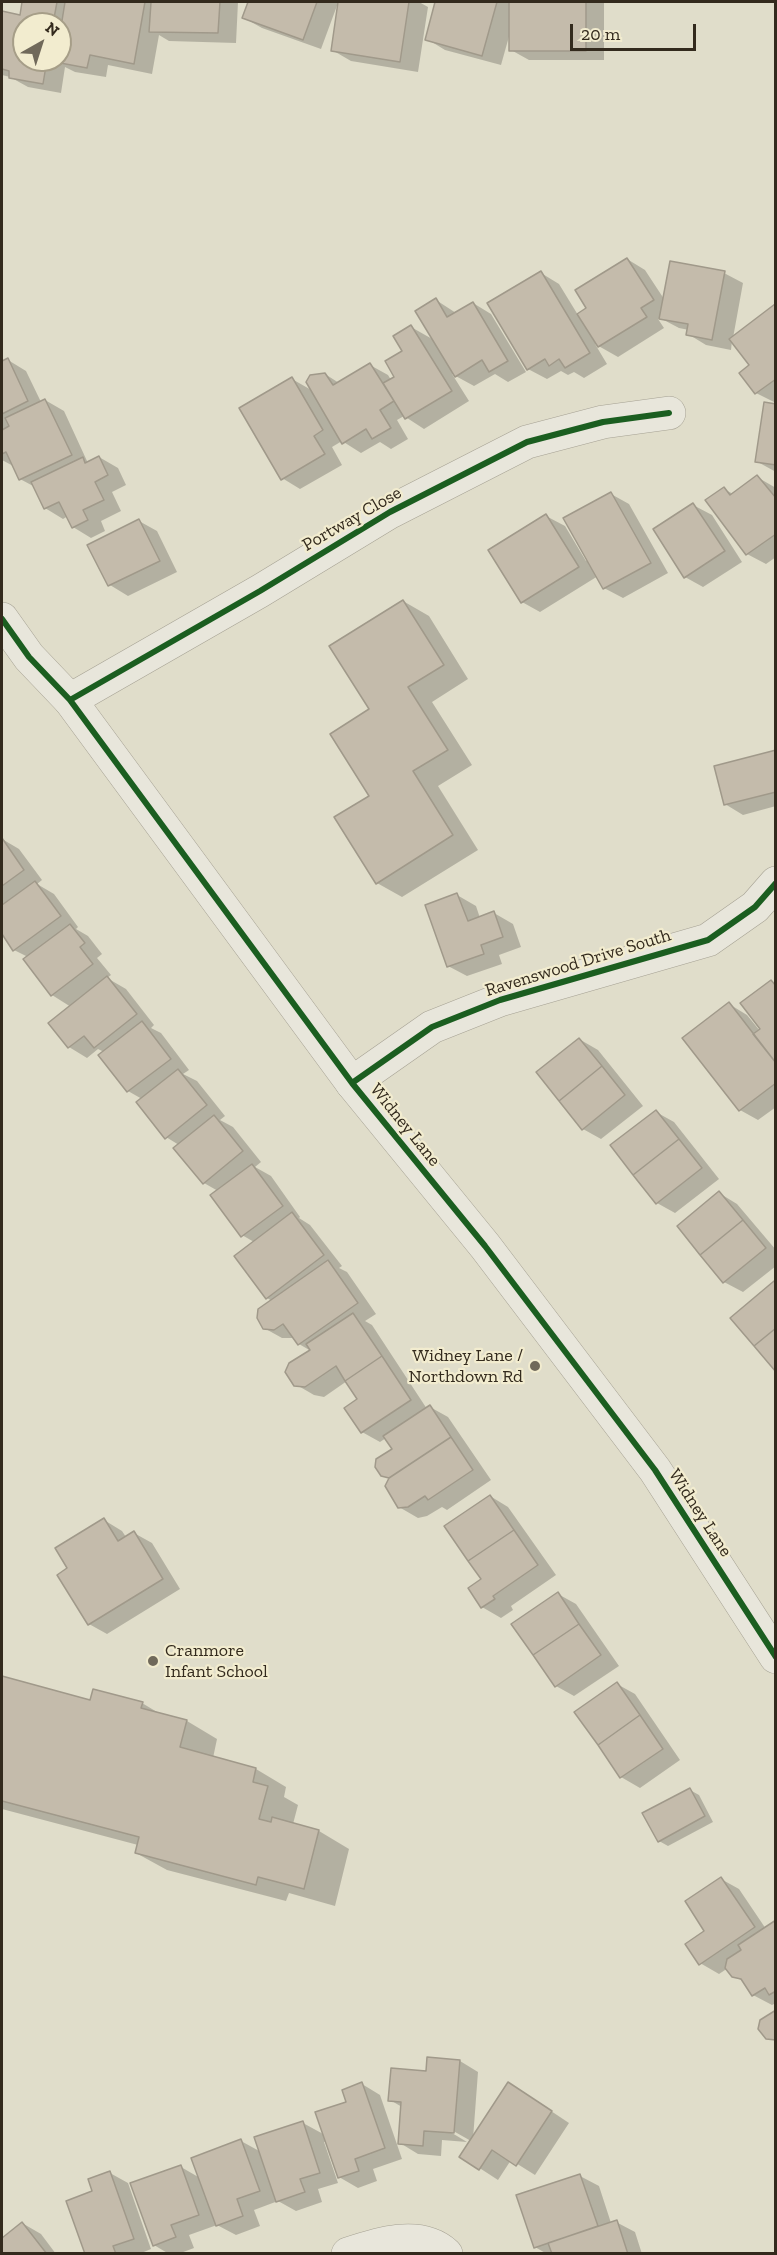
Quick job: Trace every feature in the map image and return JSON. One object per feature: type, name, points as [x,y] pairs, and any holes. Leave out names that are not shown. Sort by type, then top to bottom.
[{"type":"street","name":"Portway Close","points":[[70,700],[260,591],[390,512],[527,442],[603,422],[669,413]]},
{"type":"street","name":"Widney Lane","points":[[2,619],[16,652],[70,700],[352,1083],[485,1246],[655,1470],[776,1657]]},
{"type":"street","name":"Ravenswood Drive South","points":[[352,1083],[432,1027],[471,1011],[500,1000],[708,940],[755,907],[776,884]]},
{"type":"street","points":[[348,2253],[378,2244],[420,2241],[446,2253]]},
{"type":"building","points":[[22,2],[57,2],[55,12],[20,12]]},
{"type":"building","points":[[65,2],[145,2],[134,64],[90,55],[87,68],[72,65],[72,12],[63,12]]},
{"type":"building","points":[[151,2],[220,2],[218,33],[149,32]]},
{"type":"building","points":[[248,2],[317,2],[303,40],[242,18]]},
{"type":"building","points":[[338,2],[409,2],[400,62],[331,51]]},
{"type":"building","points":[[435,2],[497,2],[482,56],[425,40]]},
{"type":"building","points":[[509,2],[586,2],[586,51],[509,51]]},
{"type":"building","points":[[2,11],[12,13],[12,72],[45,72],[43,84],[9,78],[9,71],[2,69]]},
{"type":"building","points":[[627,258],[654,300],[641,308],[647,317],[598,347],[577,314],[586,308],[575,290]]},
{"type":"building","points":[[670,261],[725,271],[712,340],[686,335],[688,324],[659,319]]},
{"type":"building","points":[[541,271],[590,353],[565,368],[559,359],[549,366],[545,359],[527,370],[487,303]]},
{"type":"building","points":[[436,298],[447,317],[473,302],[508,361],[489,372],[482,360],[455,377],[415,311]]},
{"type":"building","points":[[775,304],[776,379],[755,394],[739,373],[749,365],[729,339]]},
{"type":"building","points":[[411,325],[452,391],[405,419],[383,383],[394,377],[385,361],[402,351],[393,336]]},
{"type":"building","points":[[8,358],[28,401],[2,414],[2,361]]},
{"type":"building","points":[[370,363],[394,401],[380,410],[391,428],[372,439],[366,429],[342,444],[306,382],[310,375],[325,373],[333,385]]},
{"type":"building","points":[[292,377],[323,430],[314,436],[325,454],[281,480],[239,408]]},
{"type":"building","points":[[45,399],[72,455],[19,480],[6,452],[2,454],[2,430],[9,426],[5,418]]},
{"type":"building","points":[[764,402],[776,404],[776,465],[755,462]]},
{"type":"building","points":[[99,456],[108,475],[95,482],[104,500],[83,510],[88,520],[72,528],[59,502],[44,509],[31,482],[83,457],[85,463]]},
{"type":"building","points":[[757,475],[776,498],[776,534],[746,555],[705,500],[724,487],[730,495]]},
{"type":"building","points":[[611,492],[651,563],[603,589],[563,518]]},
{"type":"building","points":[[693,503],[725,551],[684,578],[653,529]]},
{"type":"building","points":[[546,514],[579,567],[521,603],[488,550]]},
{"type":"building","points":[[139,519],[160,561],[108,586],[87,545]]},
{"type":"building","points":[[403,600],[444,665],[408,687],[448,750],[413,771],[453,835],[376,884],[334,817],[369,796],[330,734],[369,709],[329,646]]},
{"type":"building","points":[[776,750],[776,792],[724,805],[714,766]]},
{"type":"building","points":[[2,838],[24,870],[2,886]]},
{"type":"building","points":[[35,881],[61,916],[13,951],[2,934],[2,905]]},
{"type":"building","points":[[457,893],[468,921],[494,911],[503,937],[481,945],[484,954],[447,967],[425,905]]},
{"type":"building","points":[[70,924],[85,943],[80,947],[93,964],[51,996],[23,959]]},
{"type":"building","points":[[107,976],[137,1014],[94,1048],[84,1036],[68,1048],[48,1023]]},
{"type":"building","points":[[771,980],[776,986],[776,1063],[753,1034],[760,1029],[740,1003]]},
{"type":"building","points":[[729,1002],[776,1063],[776,1083],[739,1111],[682,1038]]},
{"type":"building","points":[[142,1021],[171,1059],[127,1092],[98,1055]]},
{"type":"building","points":[[579,1038],[602,1066],[559,1101],[536,1072]]},
{"type":"building","points":[[602,1066],[625,1095],[582,1130],[559,1101]]},
{"type":"building","points":[[178,1069],[207,1105],[165,1139],[136,1102]]},
{"type":"building","points":[[656,1110],[679,1139],[633,1175],[610,1145]]},
{"type":"building","points":[[214,1115],[243,1151],[203,1184],[173,1148]]},
{"type":"building","points":[[679,1139],[702,1168],[656,1204],[633,1175]]},
{"type":"building","points":[[252,1164],[283,1206],[241,1237],[210,1195]]},
{"type":"building","points":[[719,1191],[743,1220],[700,1255],[677,1226]]},
{"type":"building","points":[[292,1212],[324,1255],[266,1299],[234,1256]]},
{"type":"building","points":[[743,1220],[766,1248],[723,1283],[700,1255]]},
{"type":"building","points":[[328,1260],[358,1303],[298,1345],[283,1324],[274,1330],[263,1329],[257,1318],[258,1309]]},
{"type":"building","points":[[774,1281],[776,1284],[776,1328],[754,1346],[730,1318]]},
{"type":"building","points":[[353,1313],[382,1356],[345,1381],[336,1366],[305,1387],[294,1386],[285,1372],[289,1363],[310,1350],[306,1344]]},
{"type":"building","points":[[776,1328],[776,1372],[754,1346]]},
{"type":"building","points":[[382,1356],[411,1400],[361,1433],[344,1408],[357,1399],[345,1381]]},
{"type":"building","points":[[430,1405],[451,1437],[389,1478],[381,1476],[375,1467],[376,1459],[392,1449],[383,1436]]},
{"type":"building","points":[[451,1437],[473,1470],[428,1500],[425,1496],[408,1507],[398,1508],[385,1486],[389,1478]]},
{"type":"building","points":[[490,1495],[514,1530],[468,1561],[444,1526]]},
{"type":"building","points":[[104,1518],[118,1541],[134,1531],[163,1579],[88,1625],[57,1575],[67,1568],[55,1548]]},
{"type":"building","points":[[514,1530],[538,1565],[493,1596],[495,1599],[481,1608],[468,1588],[481,1579],[468,1561]]},
{"type":"building","points":[[558,1592],[579,1624],[533,1655],[511,1624]]},
{"type":"building","points":[[579,1624],[601,1655],[555,1687],[533,1655]]},
{"type":"building","points":[[2,1676],[90,1700],[93,1689],[143,1702],[141,1708],[187,1720],[180,1747],[256,1768],[253,1782],[268,1786],[259,1819],[271,1822],[272,1817],[319,1830],[304,1889],[258,1877],[256,1885],[135,1853],[139,1837],[2,1801]]},
{"type":"building","points":[[617,1682],[640,1715],[598,1745],[574,1712]]},
{"type":"building","points":[[640,1715],[663,1749],[620,1778],[598,1745]]},
{"type":"building","points":[[690,1788],[705,1816],[658,1842],[642,1813]]},
{"type":"building","points":[[721,1877],[755,1927],[699,1965],[685,1944],[704,1931],[685,1901]]},
{"type":"building","points":[[776,1920],[776,1991],[769,1995],[765,1988],[752,1996],[741,1979],[732,1977],[725,1968],[727,1959],[741,1950],[738,1945]]},
{"type":"building","points":[[776,2010],[776,2040],[766,2039],[758,2029],[760,2020]]},
{"type":"building","points":[[427,2057],[460,2060],[454,2133],[424,2131],[423,2146],[398,2144],[401,2102],[388,2101],[391,2068],[426,2071]]},
{"type":"building","points":[[362,2082],[385,2148],[355,2159],[359,2171],[338,2178],[315,2112],[346,2102],[342,2090]]},
{"type":"building","points":[[508,2082],[552,2111],[516,2166],[492,2150],[479,2170],[459,2157]]},
{"type":"building","points":[[303,2121],[320,2173],[300,2179],[305,2192],[276,2202],[254,2137]]},
{"type":"building","points":[[241,2139],[260,2191],[237,2199],[243,2216],[216,2226],[191,2158]]},
{"type":"building","points":[[181,2165],[199,2215],[171,2225],[176,2237],[153,2246],[130,2183]]},
{"type":"building","points":[[110,2171],[134,2239],[113,2246],[116,2254],[85,2254],[66,2201],[92,2191],[88,2179]]},
{"type":"building","points":[[580,2174],[598,2226],[534,2248],[516,2195]]},
{"type":"building","points":[[617,2220],[628,2254],[552,2254],[548,2243]]},
{"type":"building","points":[[22,2222],[47,2254],[2,2254],[2,2238]]},
{"type":"cycle path","points":[[70,700],[260,591],[390,512],[527,442],[603,422],[669,413]]},
{"type":"cycle path","points":[[2,619],[29,657],[70,700],[352,1083],[485,1246],[655,1470],[776,1657]]},
{"type":"cycle path","points":[[352,1083],[432,1027],[500,1000],[708,940],[755,907],[776,883]]},
{"type":"place","name":"Widney Lane / Northdown Rd","points":[[535,1366]]},
{"type":"place","name":"Cranmore Infant School","points":[[153,1661]]}]
